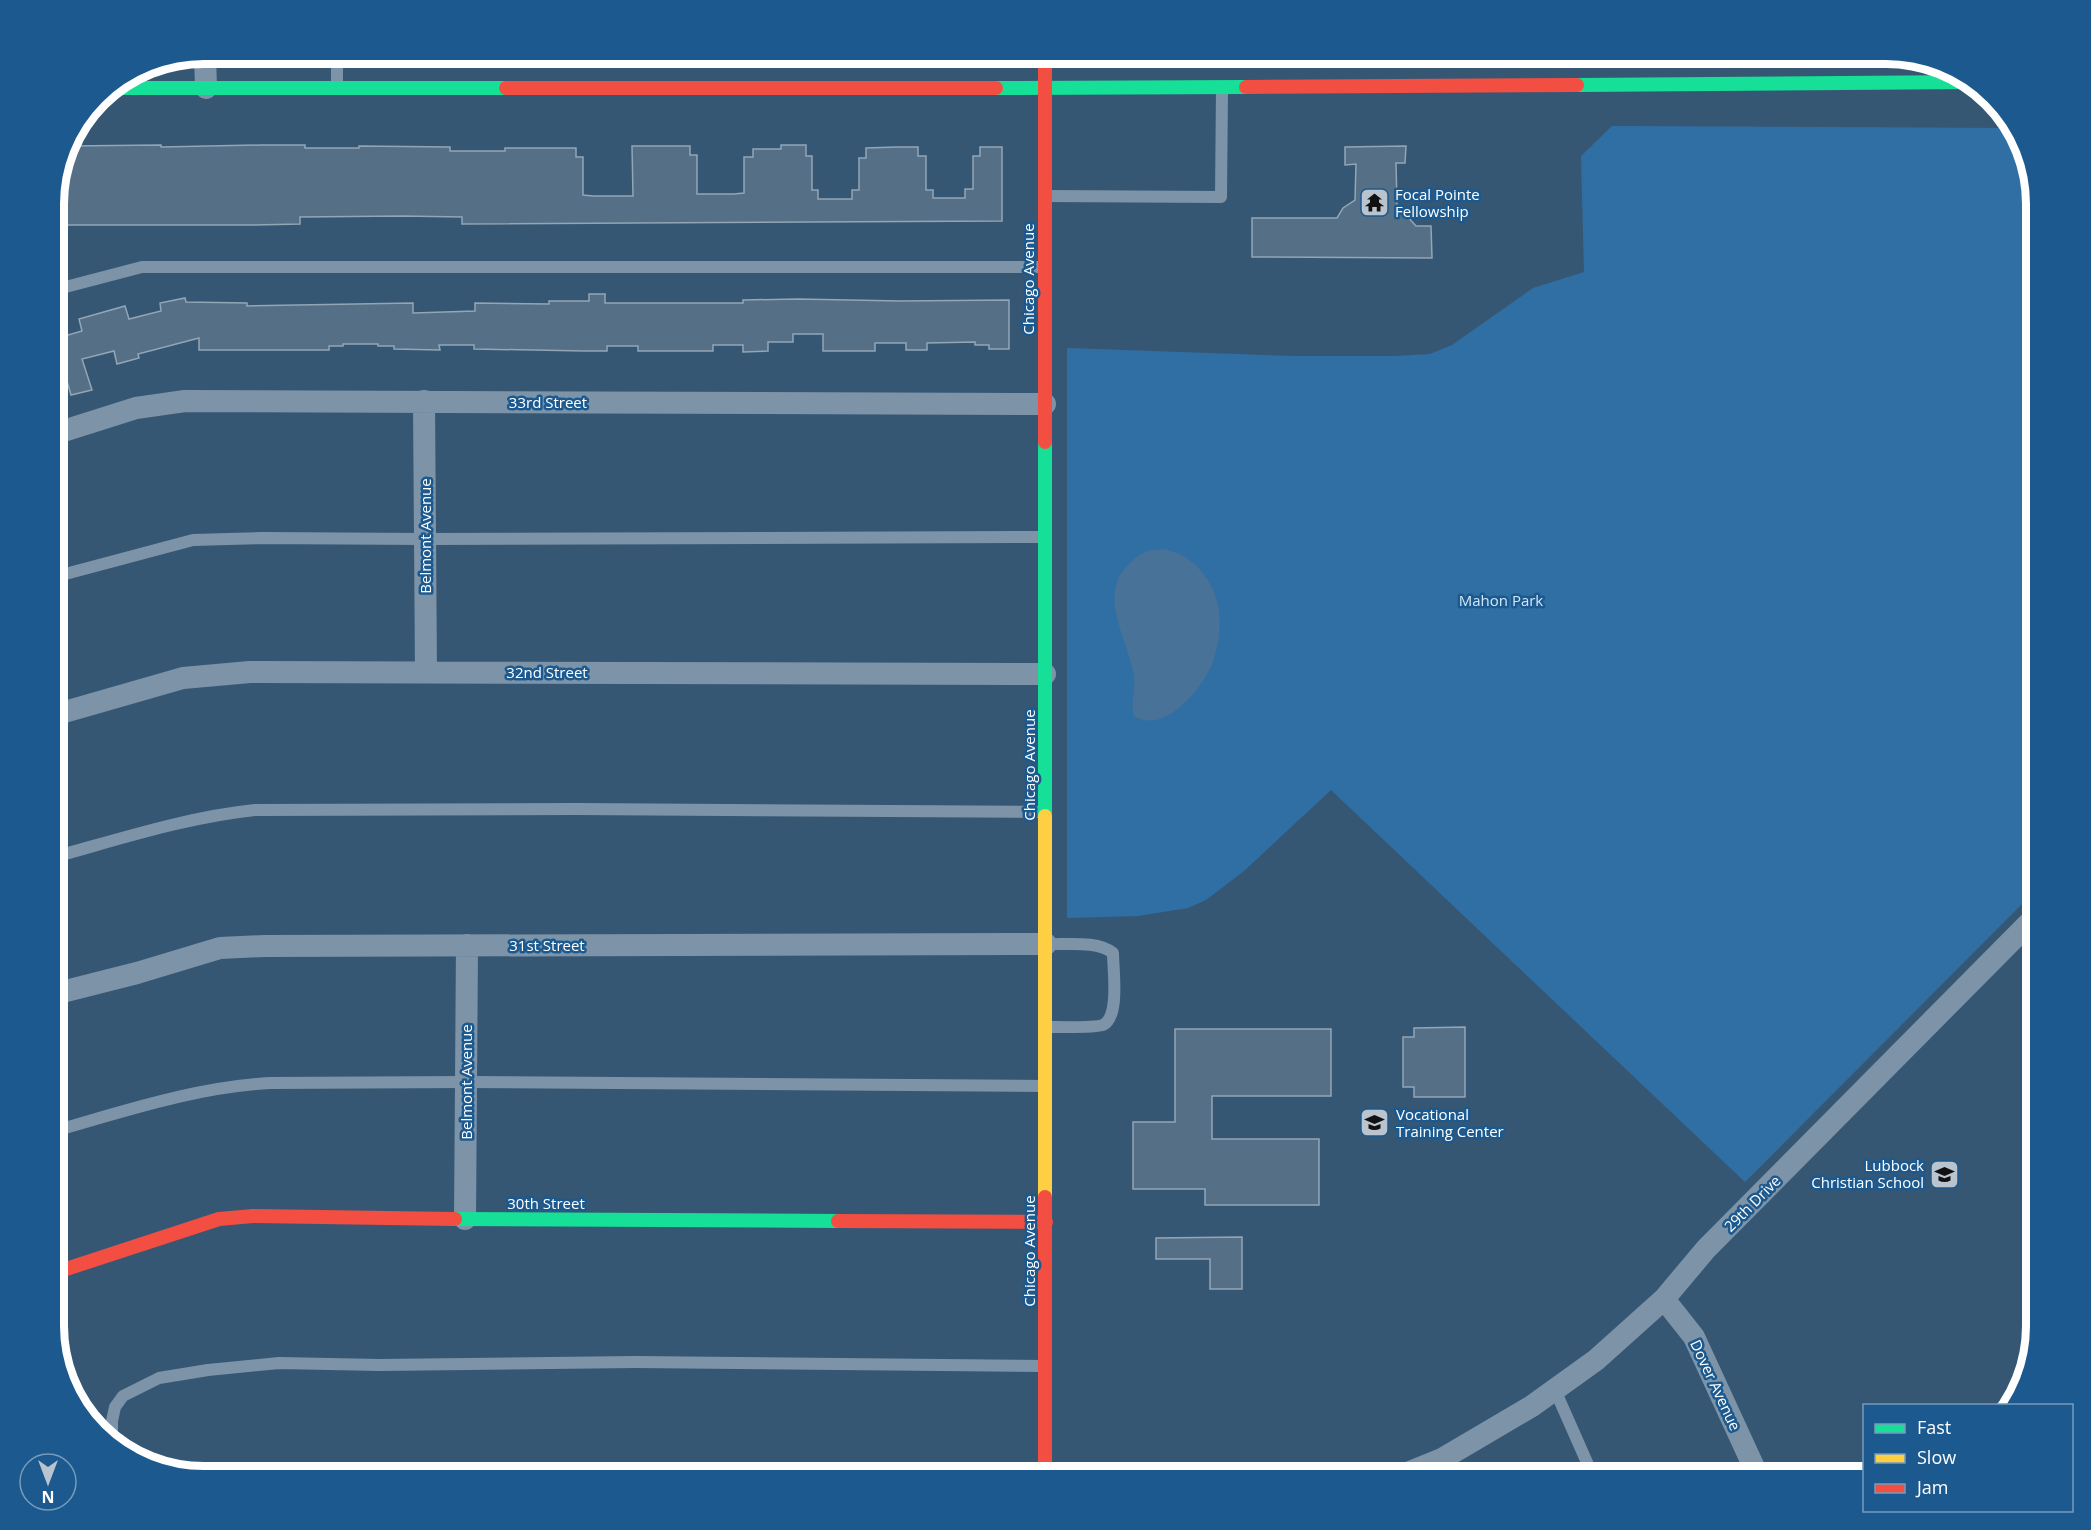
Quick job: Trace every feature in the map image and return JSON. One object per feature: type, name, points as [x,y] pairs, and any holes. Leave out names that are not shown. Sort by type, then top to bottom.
[{"type":"street","name":"Chicago Avenue","points":[[1044,64],[1045,1466]]},
{"type":"street","points":[[205,65],[206,88]]},
{"type":"street","points":[[127,88],[1044,88],[1954,82]]},
{"type":"street","name":"33rd Street","points":[[65,431],[136,408],[185,401],[1045,404]]},
{"type":"street","name":"Belmont Avenue","points":[[424,401],[426,672]]},
{"type":"street","name":"32nd Street","points":[[65,712],[183,678],[249,672],[1045,674]]},
{"type":"street","name":"29th Drive","points":[[1446,1466],[1596,1360],[1664,1299],[1706,1249],[2026,926]]},
{"type":"street","name":"31st Street","points":[[65,991],[220,948],[467,945],[1046,944]]},
{"type":"street","name":"Belmont Avenue","points":[[465,1219],[467,945]]},
{"type":"street","name":"30th Street","points":[[65,1269],[219,1219],[252,1216],[1046,1222]]},
{"type":"street","name":"Dover Avenue","points":[[1664,1299],[1694,1337],[1753,1466]]},
{"type":"lane","points":[[337,65],[337,88]]},
{"type":"lane","points":[[1045,196],[1221,197],[1222,87]]},
{"type":"lane","points":[[65,287],[142,267],[1045,267]]},
{"type":"lane","points":[[65,574],[193,540],[1045,537]]},
{"type":"lane","points":[[65,855],[227,813],[255,810],[576,809],[1046,812]]},
{"type":"lane","points":[[1046,944],[1093,946],[1107,948],[1113,953],[1114,1006],[1112,1017],[1103,1025],[1046,1027]]},
{"type":"lane","points":[[65,1128],[170,1099],[245,1085],[466,1082],[1046,1086]]},
{"type":"lane","points":[[112,1430],[115,1407],[123,1396],[159,1378],[208,1370],[279,1364],[635,1362],[1045,1366]]},
{"type":"lane","points":[[1555,1390],[1589,1466]]},
{"type":"green space","name":"Mahon Park","points":[[1612,126],[2004,128],[2016,151],[2025,186],[2026,900],[1745,1182],[1331,790],[1244,871],[1206,900],[1188,908],[1138,916],[1067,918],[1067,348],[1292,356],[1430,354],[1452,345],[1533,288],[1584,272],[1581,156]]},
{"type":"shaded area","points":[[1163,549],[1188,559],[1207,579],[1216,598],[1220,628],[1214,659],[1193,694],[1171,714],[1158,719],[1146,720],[1134,716],[1134,675],[1117,619],[1115,590],[1119,578],[1136,558],[1147,551]]},
{"type":"building","points":[[305,145],[305,148],[450,147],[450,151],[576,148],[576,157],[583,157],[583,195],[633,196],[632,146],[690,146],[690,155],[697,155],[697,194],[734,194],[744,193],[744,157],[753,157],[753,149],[781,149],[781,145],[806,145],[806,156],[812,156],[812,190],[818,190],[818,199],[852,199],[852,190],[859,190],[859,158],[866,158],[866,148],[896,147],[918,147],[918,156],[926,156],[926,190],[933,190],[933,198],[965,198],[965,189],[973,189],[973,156],[980,156],[980,147],[1002,147],[1002,221],[462,224],[462,217],[403,216],[300,217],[300,224],[65,225],[67,177],[78,146]]},
{"type":"building","name":"Focal Pointe Fellowship","points":[[1406,146],[1405,163],[1396,163],[1397,205],[1416,226],[1431,226],[1432,258],[1252,257],[1252,218],[1337,218],[1343,208],[1355,200],[1356,164],[1345,165],[1345,147]]},
{"type":"building","points":[[589,294],[605,294],[605,303],[743,303],[743,300],[798,299],[1009,300],[1009,349],[989,349],[989,345],[975,345],[975,342],[927,343],[927,350],[906,350],[906,343],[875,343],[875,351],[823,351],[823,334],[793,334],[793,342],[768,342],[768,351],[743,352],[743,345],[713,345],[713,351],[638,351],[638,346],[607,346],[607,351],[474,349],[474,345],[439,345],[440,350],[394,349],[394,346],[378,346],[378,344],[343,344],[343,346],[329,346],[329,350],[199,350],[199,338],[138,354],[139,358],[117,364],[114,351],[82,359],[92,390],[71,395],[65,374],[65,336],[82,331],[79,319],[125,306],[129,319],[161,311],[160,303],[185,298],[186,302],[247,303],[247,306],[413,303],[413,313],[475,311],[475,303],[549,304],[549,301],[589,301]]},
{"type":"building","points":[[1465,1027],[1465,1097],[1414,1097],[1414,1087],[1403,1087],[1403,1037],[1414,1037],[1414,1028]]},
{"type":"building","points":[[1175,1029],[1331,1029],[1331,1096],[1212,1096],[1212,1139],[1319,1139],[1319,1205],[1205,1205],[1205,1189],[1133,1189],[1133,1122],[1175,1122]]},
{"type":"building","points":[[1242,1237],[1242,1289],[1210,1289],[1210,1259],[1156,1259],[1156,1238]]},
{"type":"traffic: fast","points":[[1577,85],[1954,82]]},
{"type":"traffic: fast","points":[[996,88],[1246,87]]},
{"type":"traffic: fast","points":[[127,88],[506,88]]},
{"type":"traffic: fast","points":[[1045,442],[1045,816]]},
{"type":"traffic: fast","points":[[455,1219],[838,1221]]},
{"type":"traffic: slow","points":[[1045,816],[1045,1197]]},
{"type":"traffic: jam","points":[[1045,64],[1045,442]]},
{"type":"traffic: jam","points":[[1246,87],[1577,85]]},
{"type":"traffic: jam","points":[[506,88],[996,88]]},
{"type":"traffic: jam","points":[[1045,1197],[1045,1466]]},
{"type":"traffic: jam","points":[[65,1269],[219,1219],[253,1216],[455,1219]]},
{"type":"traffic: jam","points":[[838,1221],[1046,1222]]},
{"type":"place","name":"Focal Pointe Fellowship","points":[[1374,203]]},
{"type":"place","name":"Vocational Training Center","points":[[1375,1123]]},
{"type":"place","name":"Lubbock Christian School","points":[[1945,1174]]}]
